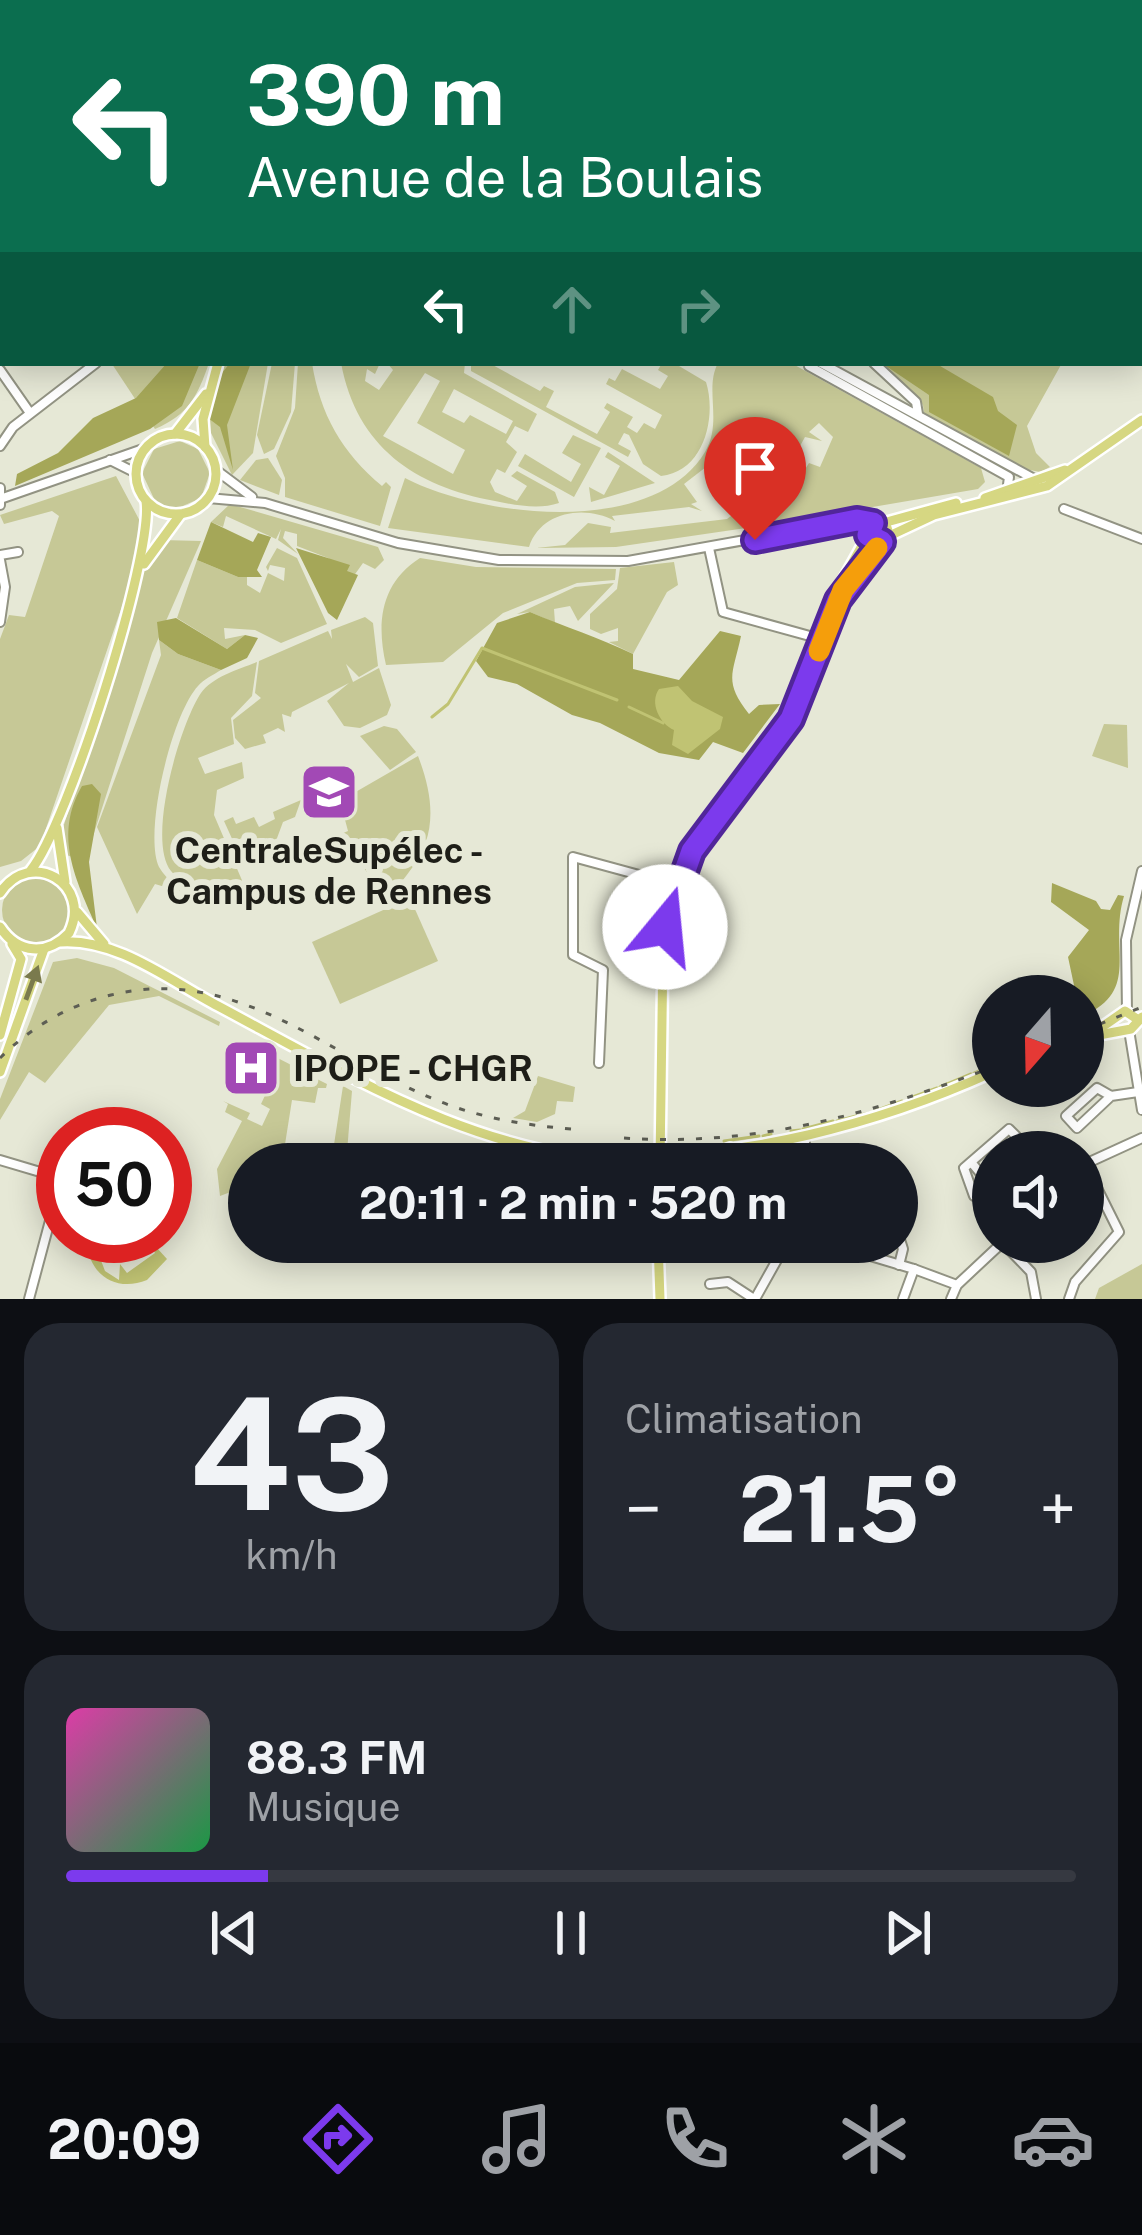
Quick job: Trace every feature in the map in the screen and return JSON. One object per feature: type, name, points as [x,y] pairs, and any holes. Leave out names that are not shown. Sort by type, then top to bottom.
[{"type":"main road","points":[[138,574],[180,514],[208,498],[216,470],[202,419],[217,366]]},
{"type":"main road","points":[[31,871],[57,822],[138,574],[149,524],[136,473],[146,448],[175,434],[209,389]]},
{"type":"main road","points":[[660,1143],[662,948],[676,885],[699,839],[803,696],[838,600],[885,539],[934,515],[1027,490],[1097,455],[1142,420]]},
{"type":"main road","points":[[175,434],[206,447]]},
{"type":"main road","points":[[780,729],[817,638],[873,528],[1027,490],[1097,455]]},
{"type":"main road","points":[[146,501],[180,514]]},
{"type":"main road","points":[[873,528],[885,539]]},
{"type":"main road","points":[[873,528],[885,539]]},
{"type":"main road","points":[[57,822],[66,884],[76,908],[91,934],[113,951],[422,1112],[523,1143]]},
{"type":"main road","points":[[0,892],[6,878],[31,871],[54,874],[66,884]]},
{"type":"main road","points":[[3,932],[28,949],[44,949],[60,942],[72,927],[76,908]]},
{"type":"main road","points":[[0,1035],[21,959],[3,932]]},
{"type":"main road","points":[[60,942],[113,951]]},
{"type":"main road","points":[[0,1072],[44,949]]},
{"type":"main road","points":[[761,1143],[877,1117],[972,1082]]},
{"type":"main road","points":[[659,1263],[660,1299]]},
{"type":"street","points":[[0,446],[30,412],[92,366]]},
{"type":"street","points":[[809,366],[1014,476],[1040,481]]},
{"type":"street","points":[[827,366],[918,415],[1014,476],[1027,490]]},
{"type":"street","points":[[877,366],[916,402],[915,426]]},
{"type":"street","points":[[0,370],[30,412]]},
{"type":"street","points":[[1,497],[146,448]]},
{"type":"street","points":[[103,460],[123,463],[136,473]]},
{"type":"street","points":[[216,470],[265,503]]},
{"type":"street","points":[[1007,492],[1014,476]]},
{"type":"street","points":[[208,498],[265,503],[381,539],[499,560],[628,560],[833,526],[873,528]]},
{"type":"street","points":[[1064,509],[1142,539]]},
{"type":"street","points":[[709,548],[724,613],[817,638]]},
{"type":"street","points":[[0,622],[5,587],[0,559],[18,552]]},
{"type":"street","points":[[599,1064],[603,970],[573,955],[573,857],[676,885]]},
{"type":"street","points":[[1142,872],[1126,940],[1142,1110]]},
{"type":"street","points":[[1112,1096],[1097,1088],[1062,1120],[1077,1128],[1112,1096],[1138,1092]]},
{"type":"street","points":[[804,1136],[805,1143]]},
{"type":"street","points":[[1104,1155],[1142,1138]]},
{"type":"street","points":[[0,1160],[36,1171]]},
{"type":"street","points":[[971,1162],[991,1186],[986,1201],[974,1196],[964,1168],[971,1162]]},
{"type":"street","points":[[1104,1200],[1119,1227],[1104,1250]]},
{"type":"street","points":[[29,1299],[39,1263]]},
{"type":"street","points":[[710,1284],[728,1282],[753,1298],[774,1263]]},
{"type":"street","points":[[893,1263],[957,1285]]},
{"type":"street","points":[[951,1299],[957,1285],[980,1263]]},
{"type":"street","points":[[1022,1263],[1031,1272],[1036,1299]]},
{"type":"street","points":[[1069,1299],[1091,1263]]},
{"type":"street","points":[[903,1299],[914,1270]]},
{"type":"shaded area","points":[[113,366],[208,366],[190,403],[155,429]]},
{"type":"shaded area","points":[[164,366],[199,366],[182,406],[150,429],[15,486],[17,474],[58,453],[93,418],[136,398]]},
{"type":"shaded area","points":[[224,366],[268,366],[253,453],[232,475],[208,427]]},
{"type":"shaded area","points":[[228,366],[250,366],[227,425],[233,470],[220,427],[208,418]]},
{"type":"shaded area","points":[[271,366],[295,366],[291,412],[274,449],[264,454],[257,435]]},
{"type":"shaded area","points":[[298,366],[313,366],[327,416],[344,446],[382,486],[386,482],[391,487],[380,526],[285,497],[285,478],[276,456],[295,408]]},
{"type":"shaded area","points":[[342,366],[379,366],[375,374],[367,369],[365,381],[379,390],[393,370],[390,366],[465,366],[464,373],[537,414],[528,432],[515,426],[506,442],[517,452],[505,473],[497,469],[490,482],[495,492],[517,501],[527,486],[511,476],[517,471],[555,492],[559,503],[519,505],[439,485],[394,458],[360,418]],"holes":[[[425,373],[440,381],[417,423],[465,450],[453,474],[383,436]],[[454,389],[513,421],[506,434],[470,415],[464,423],[442,412]]]},
{"type":"shaded area","points":[[471,366],[494,366],[540,391],[544,386],[554,391],[546,407],[597,434],[610,412],[604,408],[607,403],[633,417],[627,427],[637,433],[644,423],[655,429],[662,415],[606,384],[609,378],[615,381],[622,369],[660,389],[668,376],[658,370],[660,366],[679,366],[706,382],[708,426],[688,465],[661,476],[643,464],[629,435],[624,433],[618,444],[631,451],[628,457],[471,371]]},
{"type":"shaded area","points":[[717,366],[796,366],[981,468],[985,482],[978,489],[773,524],[769,489],[797,482],[809,463],[820,467],[833,437],[819,423],[809,432],[822,441],[805,437],[795,455],[803,461],[793,477],[765,481],[755,456],[762,459],[768,441],[764,437],[753,435],[757,452],[737,444],[730,458],[754,473],[766,525],[753,527],[746,499],[729,499],[706,467],[684,484],[697,502],[691,504],[702,511],[689,507],[612,516],[615,521],[591,513],[565,514],[543,526],[529,547],[388,528],[405,478],[437,492],[519,510],[607,508],[647,498],[680,479],[705,452],[713,429]]},
{"type":"shaded area","points":[[881,366],[1060,366],[1027,426],[1036,453],[1050,467],[1040,472],[1025,469],[924,414],[923,405]]},
{"type":"shaded area","points":[[886,366],[940,366],[993,397],[998,411],[1017,425],[1009,456],[929,412],[929,395]]},
{"type":"shaded area","points":[[573,435],[601,448],[574,497],[518,466],[525,454],[571,482],[581,464],[562,453]]},
{"type":"shaded area","points":[[180,441],[198,449],[210,473],[201,498],[176,509],[156,503],[142,473],[154,449]]},
{"type":"shaded area","points":[[608,452],[655,483],[591,502],[589,487],[604,495],[620,466],[605,457]]},
{"type":"shaded area","points":[[268,458],[282,480],[279,495],[240,480],[256,460]]},
{"type":"shaded area","points":[[116,476],[142,525],[143,545],[40,846],[21,861],[0,867],[0,639],[9,615],[25,617],[59,516],[52,511],[4,524],[0,515]]},
{"type":"shaded area","points":[[230,504],[378,547],[384,560],[375,569],[363,563],[353,577],[328,558],[297,546],[297,534],[285,531],[283,538],[298,554],[278,540],[281,529],[276,539],[226,516],[223,527],[211,522]]},
{"type":"shaded area","points":[[735,513],[746,528],[616,547],[536,548],[565,545],[588,523],[611,527],[610,533],[727,519]]},
{"type":"shaded area","points":[[211,522],[253,542],[258,533],[271,537],[257,570],[262,577],[238,577],[197,560]]},
{"type":"shaded area","points":[[161,540],[201,541],[152,653],[85,861],[63,854],[62,831],[152,546]]},
{"type":"shaded area","points":[[277,548],[297,558],[327,624],[281,643],[255,630],[224,628],[225,639],[245,635],[227,649],[177,618],[197,560],[238,577],[247,575],[247,585],[260,593],[268,573],[284,581],[285,568],[270,565],[268,571],[266,567]]},
{"type":"shaded area","points":[[296,548],[350,565],[347,571],[358,575],[337,620],[328,613]]},
{"type":"shaded area","points":[[420,558],[476,567],[616,569],[615,580],[577,583],[503,613],[443,662],[386,665],[382,619],[389,592]]},
{"type":"shaded area","points":[[674,562],[678,585],[667,592],[633,654],[609,642],[618,641],[618,628],[601,634],[590,629],[590,614],[617,589],[620,568]]},
{"type":"shaded area","points":[[614,583],[578,621],[570,606],[554,609],[555,623],[530,612],[517,614],[575,587]]},
{"type":"shaded area","points":[[530,612],[633,654],[633,669],[679,680],[720,631],[741,636],[732,677],[741,703],[749,714],[759,705],[780,704],[743,753],[713,742],[699,760],[659,753],[600,723],[572,715],[517,684],[488,677],[476,661],[497,623]]},
{"type":"shaded area","points":[[365,617],[373,623],[378,666],[359,677],[346,664],[353,682],[379,668],[391,705],[387,715],[360,728],[344,726],[327,701],[349,683],[292,712],[291,717],[282,714],[285,732],[278,728],[263,735],[266,743],[245,749],[235,738],[233,720],[261,698],[255,693],[259,661],[328,631],[332,639],[331,630]]},
{"type":"shaded area","points":[[176,618],[227,649],[245,635],[258,638],[247,658],[221,670],[178,654],[159,640],[157,622]]},
{"type":"shaded area","points":[[159,640],[178,654],[221,670],[200,684],[188,700],[170,746],[157,802],[159,867],[195,896],[155,884],[137,914],[97,827],[161,655]]},
{"type":"shaded area","points":[[257,662],[252,696],[231,718],[234,744],[198,758],[205,774],[242,762],[244,778],[217,790],[214,815],[250,899],[246,904],[178,878],[164,856],[162,834],[176,755],[201,693],[219,678]]},
{"type":"shaded area","points":[[678,686],[692,701],[723,717],[720,729],[688,754],[672,745],[674,730],[660,718],[656,707],[659,689]]},
{"type":"shaded area","points":[[1104,724],[1127,725],[1128,768],[1092,756]]},
{"type":"shaded area","points":[[384,726],[397,729],[416,752],[390,770],[360,736]]},
{"type":"shaded area","points":[[418,756],[430,802],[429,831],[406,876],[380,893],[363,866],[317,851],[340,846],[341,834],[348,831],[340,801]]},
{"type":"shaded area","points":[[92,784],[101,794],[89,862],[97,928],[75,875],[68,840],[73,804],[82,786]]},
{"type":"shaded area","points":[[301,800],[295,817],[283,822],[270,857],[252,866],[243,863],[224,821],[233,817],[236,824],[254,817],[259,827],[275,819],[273,812]]},
{"type":"shaded area","points":[[36,876],[60,886],[70,910],[60,934],[36,944],[12,934],[2,910],[12,886]]},
{"type":"shaded area","points":[[1052,883],[1096,901],[1101,909],[1110,910],[1118,895],[1124,896],[1118,981],[1104,1003],[1104,975],[1072,975],[1068,957],[1089,930],[1051,902]]},
{"type":"shaded area","points":[[410,898],[438,961],[340,1004],[312,942]]},
{"type":"shaded area","points":[[77,958],[114,968],[220,1022],[219,1026],[159,996],[109,1005],[45,1083],[29,1072],[0,1120],[0,1099],[53,962]]},
{"type":"shaded area","points":[[264,1051],[301,1070],[298,1077],[309,1083],[313,1077],[327,1084],[326,1088],[318,1088],[315,1103],[292,1100],[285,1143],[231,1143],[242,1121],[225,1112],[228,1104],[223,1101],[250,1113],[247,1119],[262,1126],[270,1109],[261,1104],[277,1070],[259,1059]]},
{"type":"shaded area","points":[[538,1076],[575,1087],[573,1102],[557,1101],[555,1114],[537,1122],[513,1118],[525,1111]]},
{"type":"shaded area","points":[[343,1086],[352,1091],[348,1143],[334,1143]]},
{"type":"shaded area","points":[[228,1148],[228,1193],[220,1196],[217,1169]]},
{"type":"shaded area","points":[[102,1263],[119,1280],[120,1264],[127,1273],[141,1263],[163,1263],[147,1280],[126,1284],[108,1279],[94,1266]]},
{"type":"shaded area","points":[[1142,1264],[1142,1299],[1095,1299],[1099,1288]]},
{"type":"waterway","points":[[432,717],[448,704],[482,648],[617,700]]},
{"type":"waterway","points":[[629,707],[663,723]]},
{"type":"waterway","points":[[940,1087],[971,1074]]},
{"type":"waterway","points":[[910,1098],[937,1088]]},
{"type":"waterway","points":[[875,1111],[902,1101]]},
{"type":"waterway","points":[[860,1115],[870,1113]]},
{"type":"waterway","points":[[837,1121],[856,1116]]},
{"type":"waterway","points":[[803,1129],[833,1121]]},
{"type":"waterway","points":[[791,1131],[800,1130]]},
{"type":"waterway","points":[[763,1136],[771,1134]]},
{"type":"waterway","points":[[724,1141],[759,1136]]},
{"type":"railway","points":[[0,1058],[51,1019],[95,999],[157,989],[200,992],[280,1019],[396,1082],[453,1106],[502,1120],[571,1129]]},
{"type":"railway","points":[[1104,1022],[1142,1007]]},
{"type":"railway","points":[[624,1138],[767,1132],[858,1112],[972,1074]]},
{"type":"slow traffic","points":[[819,651],[843,590],[877,548]]},
{"type":"place","name":"CentraleSupélec - Campus de Rennes","points":[[329,792]]},
{"type":"place","name":"IPOPE - CHGR","points":[[251,1068]]},
{"type":"route","points":[[665,927],[676,885],[692,851],[791,719],[838,600],[882,542],[868,535],[873,523],[857,520],[755,540]]}]
